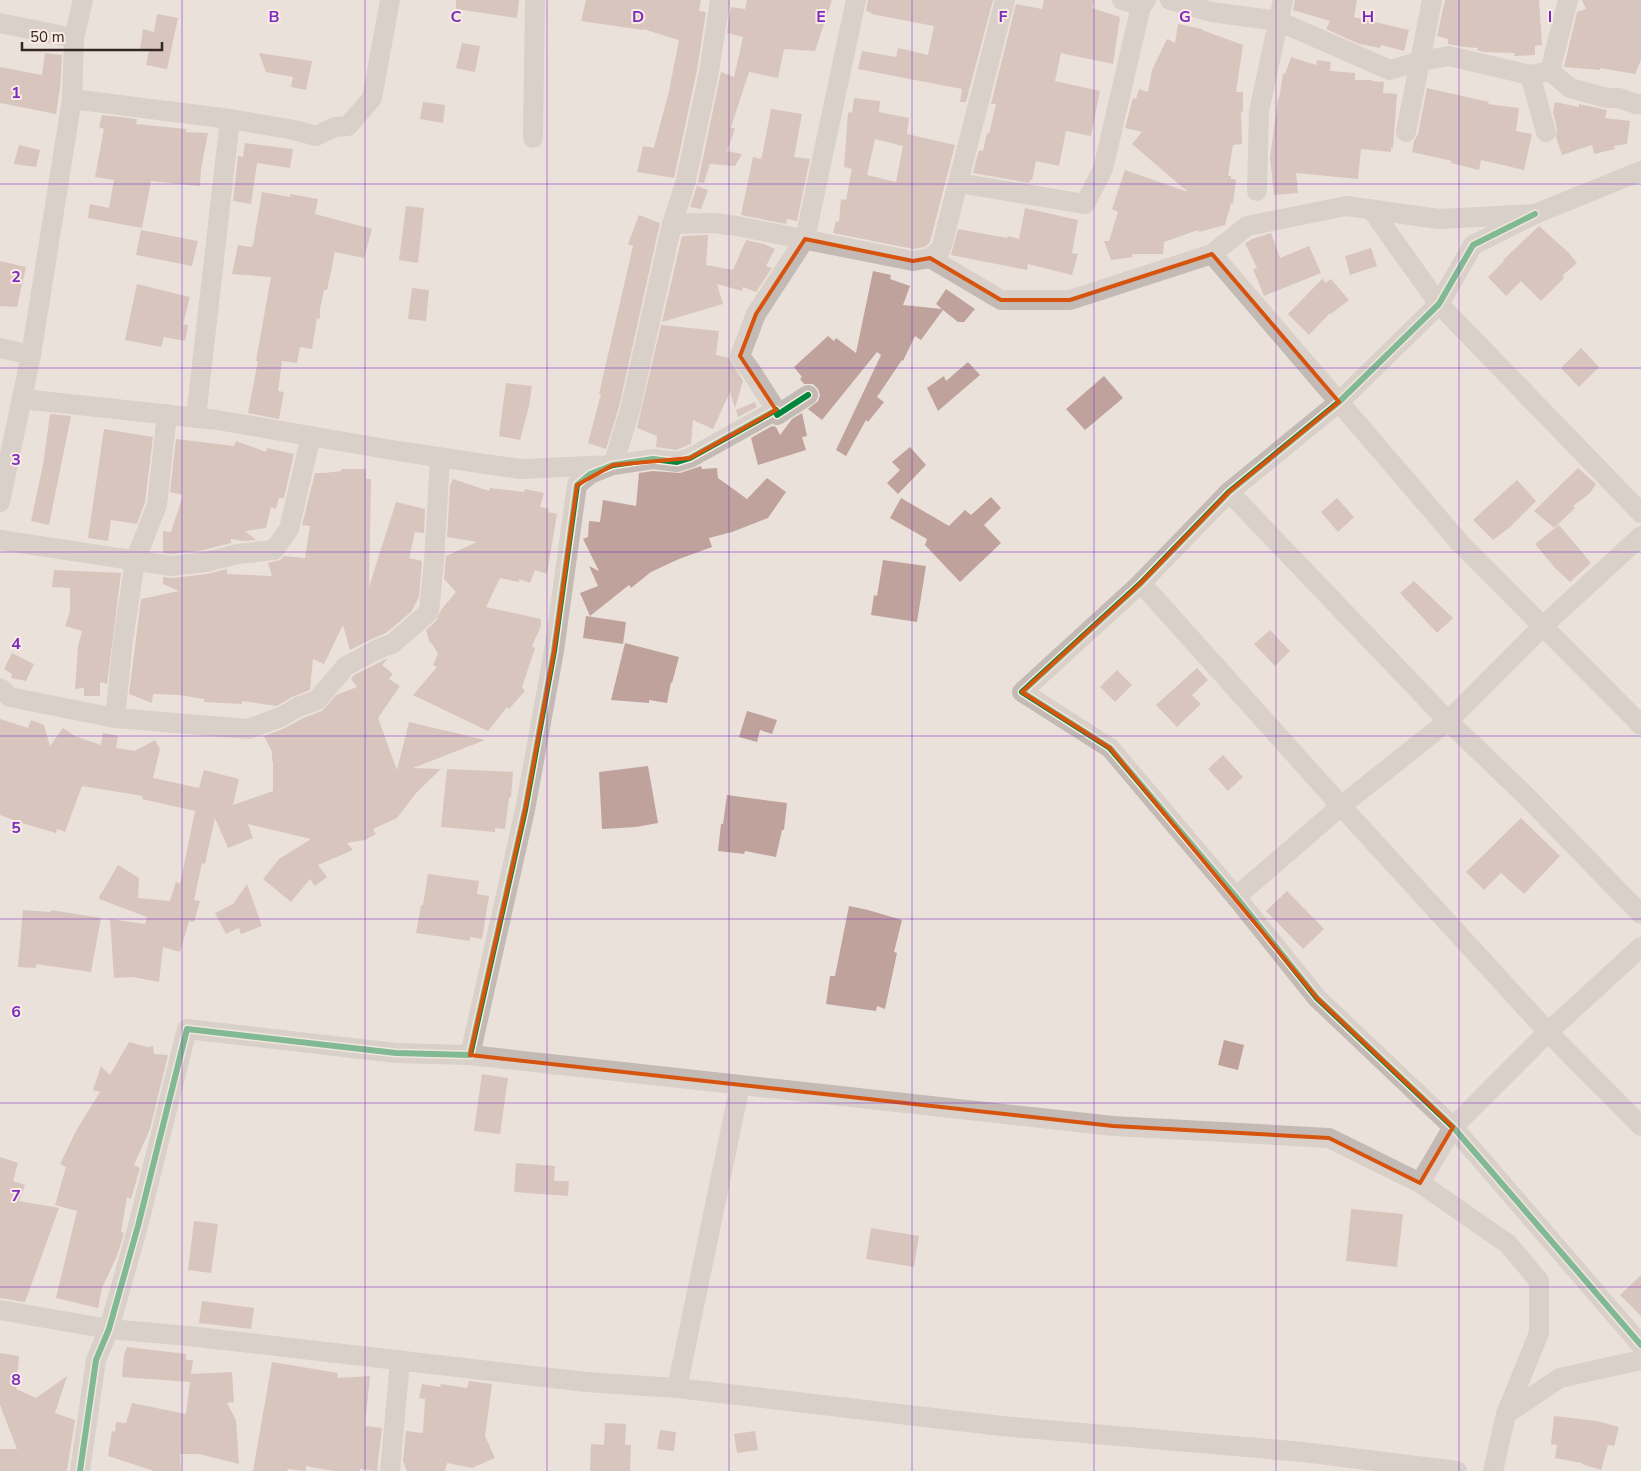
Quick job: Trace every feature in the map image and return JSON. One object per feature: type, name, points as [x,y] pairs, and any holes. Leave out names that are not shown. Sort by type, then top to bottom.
[{"type":"street","points":[[0,502],[31,355],[72,99],[74,38],[83,0]]},
{"type":"street","points":[[72,99],[230,119],[294,130],[316,136],[335,127],[348,126],[372,98],[390,0]]},
{"type":"street","points":[[533,138],[535,0]]},
{"type":"street","points":[[613,465],[630,410],[672,224],[685,184],[710,72],[720,0]]},
{"type":"street","points":[[808,396],[777,415],[776,410],[752,371],[740,356],[756,314],[805,239],[856,0]]},
{"type":"street","points":[[672,224],[714,223],[737,226],[913,261],[930,258],[941,249],[1005,0]]},
{"type":"street","points":[[1170,0],[1211,12],[1278,21],[1390,70],[1421,61],[1449,56],[1530,75],[1550,71]]},
{"type":"street","points":[[1257,191],[1259,111],[1283,0]]},
{"type":"street","points":[[1406,132],[1432,0]]},
{"type":"street","points":[[1550,71],[1568,0]]},
{"type":"street","points":[[959,183],[1085,204],[1103,169],[1136,2]]},
{"type":"street","points":[[0,23],[74,38]]},
{"type":"street","points":[[1550,71],[1570,88],[1607,98],[1620,98],[1641,104]]},
{"type":"street","points":[[1530,75],[1546,132]]},
{"type":"street","points":[[196,418],[230,119]]},
{"type":"street","points":[[1641,171],[1536,214],[1473,245],[1439,304],[1339,402],[1229,492],[1141,583],[1022,692],[1110,748],[1236,897],[1317,998],[1453,1127],[1641,1345]]},
{"type":"street","points":[[930,258],[1001,300],[1070,300],[1212,254],[1248,226],[1346,206],[1439,219],[1536,214]]},
{"type":"street","points":[[1372,209],[1439,304],[1641,513]]},
{"type":"street","points":[[1212,254],[1460,543],[1641,725]]},
{"type":"street","points":[[0,348],[31,355]]},
{"type":"street","points":[[22,399],[217,420],[440,458],[520,469],[613,465],[653,459],[677,462],[690,458],[776,410]]},
{"type":"street","points":[[115,718],[123,640],[135,561],[157,505],[168,414]]},
{"type":"street","points":[[0,540],[171,566],[206,562],[237,554],[274,550],[289,529],[311,436]]},
{"type":"street","points":[[0,688],[10,697],[115,718],[248,729],[280,717],[316,700],[346,666],[380,648],[392,644],[429,612],[440,458]]},
{"type":"street","points":[[470,1055],[525,810],[554,650],[577,484],[590,474],[613,465]]},
{"type":"street","points":[[1229,492],[1448,721],[1524,794],[1641,914]]},
{"type":"street","points":[[1236,897],[1342,806],[1448,721],[1544,626],[1641,536]]},
{"type":"street","points":[[1141,583],[1548,1032],[1641,1126]]},
{"type":"street","points":[[1420,1183],[1453,1127],[1548,1032],[1641,947]]},
{"type":"street","points":[[80,1471],[96,1360],[109,1330],[138,1226],[187,1030],[396,1053],[470,1055],[1113,1126],[1329,1138],[1420,1183],[1508,1244],[1539,1281],[1539,1333],[1506,1414],[1493,1471]]},
{"type":"street","points":[[677,1388],[740,1085]]},
{"type":"street","points":[[0,1310],[109,1330],[189,1336],[586,1382],[677,1388],[1002,1426],[1303,1452],[1457,1471]]},
{"type":"street","points":[[1506,1414],[1560,1378],[1641,1360]]},
{"type":"street","points":[[390,1471],[400,1361]]},
{"type":"highlighted area","points":[[805,239],[913,261],[930,258],[1001,300],[1070,300],[1212,254],[1339,402],[1229,492],[1141,583],[1022,692],[1110,748],[1317,998],[1453,1127],[1420,1183],[1329,1138],[1113,1126],[470,1055],[525,810],[554,651],[577,485],[613,465],[690,458],[776,410],[740,356],[756,314]]},
{"type":"building","points":[[456,0],[519,0],[517,18],[456,9]]},
{"type":"building","points":[[586,0],[701,0],[699,11],[706,12],[697,70],[674,178],[637,172],[643,146],[654,148],[669,91],[679,40],[643,29],[581,21]]},
{"type":"building","points":[[747,0],[832,0],[815,51],[784,49],[778,78],[749,72],[731,127],[735,129],[727,151],[742,154],[735,166],[710,164],[704,183],[698,182],[721,72],[734,77],[743,37],[727,33],[731,7],[745,9]]},
{"type":"building","points":[[868,0],[993,0],[966,102],[960,102],[962,89],[858,69],[862,51],[896,57],[898,48],[928,55],[934,26],[871,14],[866,11]]},
{"type":"building","points":[[1044,0],[1094,0],[1092,8],[1120,17],[1113,64],[1061,53],[1055,81],[1100,91],[1091,136],[1066,131],[1059,166],[1036,161],[1032,180],[1029,183],[973,173],[979,150],[983,151],[987,133],[989,134],[996,104],[991,104],[1016,4],[1042,9]]},
{"type":"building","points":[[1295,0],[1357,0],[1354,17],[1409,30],[1404,51],[1381,45],[1380,48],[1359,44],[1326,29],[1330,21],[1293,10]]},
{"type":"building","points":[[1445,0],[1539,0],[1542,45],[1535,46],[1535,55],[1514,56],[1515,53],[1483,52],[1477,50],[1478,48],[1448,44],[1448,39],[1437,36]]},
{"type":"building","points":[[1582,0],[1641,0],[1641,60],[1635,74],[1600,68],[1600,70],[1564,67],[1577,12],[1586,9]]},
{"type":"building","points":[[157,14],[178,18],[167,69],[146,65],[149,51],[140,50],[143,29],[154,32]]},
{"type":"building","points":[[1178,24],[1202,29],[1243,45],[1236,92],[1243,92],[1243,112],[1241,111],[1242,144],[1233,145],[1228,176],[1231,176],[1231,179],[1236,179],[1233,204],[1231,203],[1225,225],[1199,232],[1198,230],[1164,242],[1163,254],[1132,254],[1133,257],[1111,260],[1104,241],[1109,241],[1118,212],[1112,209],[1125,170],[1188,192],[1132,144],[1142,132],[1125,128],[1133,98],[1136,99],[1139,89],[1148,92],[1152,70],[1167,39],[1175,43]]},
{"type":"building","points":[[462,43],[480,46],[475,72],[456,68]]},
{"type":"building","points":[[45,53],[62,55],[56,114],[0,103],[0,67],[42,75]]},
{"type":"building","points":[[259,53],[312,61],[306,90],[291,87],[293,77],[266,72]]},
{"type":"building","points":[[1291,57],[1316,65],[1317,60],[1331,62],[1330,71],[1355,73],[1355,80],[1384,82],[1383,93],[1397,94],[1393,148],[1391,147],[1391,152],[1361,149],[1358,179],[1296,173],[1298,193],[1274,195],[1270,158],[1278,98],[1283,74],[1285,74]]},
{"type":"building","points":[[1427,88],[1489,102],[1488,104],[1519,108],[1516,131],[1532,134],[1524,170],[1481,160],[1479,170],[1451,163],[1452,161],[1412,152],[1414,141],[1418,134]]},
{"type":"building","points":[[854,98],[880,101],[879,112],[909,118],[907,134],[955,145],[930,242],[925,247],[913,249],[833,233],[836,221],[839,222],[841,199],[846,200],[852,169],[844,167],[848,112],[852,113]],"holes":[[[875,139],[903,146],[896,182],[867,175]]]},
{"type":"building","points":[[423,102],[445,105],[443,123],[420,119]]},
{"type":"building","points":[[1555,102],[1579,107],[1579,104],[1607,110],[1605,118],[1630,121],[1627,144],[1614,146],[1615,149],[1594,154],[1592,145],[1562,155],[1556,137],[1557,129],[1553,112]]},
{"type":"building","points":[[771,109],[802,114],[794,157],[810,159],[797,221],[787,219],[786,224],[741,215],[753,157],[761,159]]},
{"type":"building","points":[[102,115],[137,119],[136,124],[186,129],[186,132],[208,133],[201,169],[200,186],[151,181],[142,228],[88,218],[90,204],[109,208],[114,180],[95,177],[104,129],[99,127]]},
{"type":"building","points":[[245,143],[293,149],[290,168],[257,163],[251,204],[233,201],[238,156],[243,157]]},
{"type":"building","points":[[19,145],[40,150],[36,167],[14,164]]},
{"type":"building","points":[[697,186],[708,190],[701,209],[690,207]]},
{"type":"building","points":[[262,192],[318,199],[315,214],[372,229],[364,258],[335,252],[327,290],[324,290],[320,319],[317,318],[312,349],[300,347],[297,363],[282,361],[278,391],[284,392],[279,419],[248,413],[271,277],[232,274],[238,245],[251,247],[253,245]]},
{"type":"building","points":[[406,206],[424,208],[418,263],[399,260]]},
{"type":"building","points":[[1025,208],[1078,220],[1072,253],[1078,254],[1072,275],[1028,264],[1027,270],[951,255],[958,229],[1019,239]]},
{"type":"building","points":[[639,215],[660,223],[619,407],[606,449],[588,443],[601,394],[599,394],[633,246],[628,244]]},
{"type":"building","points":[[1539,226],[1568,252],[1577,263],[1562,276],[1564,278],[1541,301],[1521,281],[1506,296],[1488,277]]},
{"type":"building","points":[[141,230],[198,241],[192,266],[136,255]]},
{"type":"building","points":[[1271,233],[1280,258],[1309,246],[1321,273],[1264,296],[1253,269],[1257,268],[1245,243]]},
{"type":"building","points":[[708,235],[706,265],[733,270],[746,240],[764,244],[775,249],[766,266],[772,268],[756,292],[743,287],[742,291],[717,284],[723,304],[662,322],[682,236]]},
{"type":"building","points":[[1371,248],[1377,266],[1350,275],[1345,256]]},
{"type":"building","points":[[0,261],[26,267],[17,307],[0,306]]},
{"type":"building","points":[[873,271],[891,275],[890,279],[910,286],[903,305],[942,309],[936,304],[946,289],[975,309],[964,322],[958,322],[943,310],[921,340],[915,336],[903,361],[877,397],[884,402],[868,422],[866,420],[846,456],[836,450],[881,355],[877,352],[822,420],[808,409],[818,401],[820,395],[818,389],[813,384],[804,384],[800,379],[802,377],[794,367],[828,336],[834,341],[836,338],[856,353]]},
{"type":"building","points":[[1323,278],[1325,283],[1331,279],[1349,300],[1330,313],[1309,335],[1288,314]]},
{"type":"building","points":[[137,284],[190,297],[183,324],[188,325],[185,341],[164,337],[161,347],[125,340]]},
{"type":"building","points":[[412,288],[429,290],[426,321],[408,319]]},
{"type":"building","points":[[661,325],[719,331],[716,355],[729,358],[743,381],[735,408],[730,392],[713,429],[693,420],[691,444],[676,450],[656,447],[657,436],[637,428]]},
{"type":"building","points":[[1581,348],[1599,367],[1579,387],[1561,368]]},
{"type":"building","points":[[968,362],[980,375],[938,411],[927,388],[944,376],[946,381]]},
{"type":"building","points":[[1104,376],[1123,398],[1085,430],[1066,409]]},
{"type":"building","points":[[506,383],[532,386],[520,440],[499,436]]},
{"type":"building","points":[[755,402],[757,407],[738,417],[736,410]]},
{"type":"building","points":[[802,413],[807,436],[802,437],[806,450],[758,465],[751,438],[772,426],[776,427],[780,435],[792,419]]},
{"type":"building","points":[[50,414],[71,416],[49,525],[31,521],[43,465]]},
{"type":"building","points":[[104,429],[153,437],[145,502],[137,524],[111,520],[108,541],[88,538]]},
{"type":"building","points":[[176,439],[234,446],[236,441],[266,452],[267,448],[294,454],[284,498],[279,498],[276,509],[271,507],[266,528],[245,531],[256,540],[243,541],[231,539],[231,543],[204,550],[171,554],[163,553],[163,531],[171,532],[183,495],[170,492]]},
{"type":"building","points":[[910,447],[926,465],[898,494],[887,483],[900,470],[892,462]]},
{"type":"building","points":[[701,466],[702,469],[717,468],[718,478],[747,499],[767,478],[786,492],[768,518],[732,532],[709,538],[712,547],[651,572],[631,588],[629,585],[590,616],[580,593],[598,586],[589,566],[599,571],[583,539],[588,537],[589,521],[600,522],[603,500],[636,506],[639,473],[653,471],[680,473]]},
{"type":"building","points":[[1578,468],[1596,484],[1590,493],[1573,506],[1575,508],[1554,528],[1534,511]]},
{"type":"building","points":[[341,469],[366,469],[366,479],[371,479],[369,587],[396,502],[425,509],[424,533],[415,532],[409,558],[422,561],[419,597],[411,612],[386,633],[350,650],[343,625],[324,664],[313,659],[310,690],[292,697],[277,706],[242,701],[242,704],[204,702],[204,699],[179,695],[153,694],[152,703],[129,694],[141,599],[179,591],[163,584],[163,577],[172,578],[207,574],[227,569],[227,574],[272,576],[268,563],[280,560],[284,556],[305,558],[310,526],[302,525],[315,473],[341,471]]},
{"type":"building","points":[[453,479],[489,491],[490,488],[524,492],[525,489],[544,493],[540,507],[549,509],[548,512],[557,514],[547,574],[535,570],[530,583],[519,579],[519,582],[500,578],[486,607],[541,619],[541,626],[532,646],[535,648],[522,687],[525,691],[509,709],[507,707],[488,731],[413,695],[437,667],[433,665],[438,654],[431,642],[430,644],[426,630],[437,620],[441,610],[456,592],[444,579],[446,556],[477,542],[447,537],[450,486]]},
{"type":"building","points":[[1517,480],[1536,501],[1509,528],[1493,540],[1473,520]]},
{"type":"building","points":[[991,497],[1001,508],[984,525],[1001,543],[960,582],[925,545],[927,539],[890,518],[901,498],[949,526],[965,510],[971,515]]},
{"type":"building","points":[[1337,498],[1354,517],[1338,532],[1321,512]]},
{"type":"building","points":[[1559,525],[1591,563],[1570,582],[1555,568],[1535,544]]},
{"type":"building","points":[[883,560],[926,566],[917,622],[871,615],[874,595],[877,596]]},
{"type":"building","points":[[54,570],[121,573],[107,684],[100,682],[100,696],[84,696],[84,688],[75,689],[78,646],[82,631],[65,626],[70,611],[70,588],[52,587]]},
{"type":"building","points":[[1414,581],[1453,618],[1437,633],[1400,593]]},
{"type":"building","points":[[586,616],[626,622],[623,644],[583,638]]},
{"type":"building","points":[[1270,630],[1290,651],[1275,666],[1254,644]]},
{"type":"building","points":[[625,643],[679,657],[667,703],[649,700],[649,703],[611,700]]},
{"type":"building","points":[[12,653],[34,664],[26,681],[11,678],[12,674],[4,669]]},
{"type":"building","points":[[388,658],[382,665],[393,674],[389,679],[400,686],[378,718],[397,770],[409,722],[485,740],[413,768],[441,769],[417,792],[397,818],[373,829],[376,834],[365,840],[347,843],[353,850],[318,865],[327,877],[315,886],[310,879],[291,902],[263,879],[279,859],[311,839],[248,824],[253,838],[228,848],[215,818],[205,864],[202,863],[194,900],[200,901],[194,922],[189,921],[180,952],[163,947],[159,982],[133,977],[114,978],[110,919],[145,924],[147,917],[99,899],[100,894],[118,865],[139,878],[138,898],[170,901],[176,882],[180,884],[195,811],[142,799],[143,796],[82,786],[65,832],[57,829],[56,833],[0,815],[0,719],[28,728],[31,720],[44,725],[50,746],[63,728],[75,736],[101,745],[103,733],[118,736],[116,748],[135,751],[155,740],[160,749],[153,778],[199,788],[204,770],[239,779],[233,805],[273,791],[272,752],[264,736],[322,711],[336,695],[357,687],[351,679],[354,675]]},
{"type":"building","points":[[1197,668],[1208,680],[1192,695],[1201,704],[1177,727],[1156,705]]},
{"type":"building","points":[[1117,670],[1132,685],[1115,702],[1100,687]]},
{"type":"building","points":[[747,711],[777,720],[772,734],[760,730],[757,742],[739,737]]},
{"type":"building","points":[[1223,755],[1243,777],[1228,791],[1208,769]]},
{"type":"building","points":[[648,766],[658,823],[636,827],[602,829],[599,772]]},
{"type":"building","points":[[447,769],[513,772],[505,829],[495,828],[495,832],[441,827]]},
{"type":"building","points":[[727,795],[787,803],[784,830],[782,830],[776,857],[745,851],[744,854],[718,851]]},
{"type":"building","points":[[1521,818],[1560,856],[1524,894],[1501,873],[1484,890],[1466,872]]},
{"type":"building","points":[[428,874],[479,881],[477,894],[489,896],[482,939],[470,937],[470,941],[416,933]]},
{"type":"building","points":[[247,884],[262,926],[241,934],[239,928],[226,934],[215,913],[233,904]]},
{"type":"building","points":[[1287,891],[1324,929],[1303,949],[1266,911]]},
{"type":"building","points":[[849,906],[902,920],[894,952],[897,953],[885,1009],[877,1006],[876,1011],[826,1004],[830,976],[835,976]]},
{"type":"building","points":[[23,910],[51,912],[51,910],[101,918],[91,972],[36,964],[36,968],[18,967]]},
{"type":"building","points":[[1224,1040],[1244,1045],[1238,1070],[1218,1065]]},
{"type":"building","points":[[129,1042],[147,1047],[153,1046],[154,1054],[168,1055],[150,1129],[134,1165],[140,1168],[131,1199],[127,1197],[121,1232],[124,1233],[117,1256],[102,1288],[98,1308],[56,1298],[77,1211],[55,1205],[66,1167],[60,1164],[76,1131],[100,1092],[93,1090],[101,1066],[110,1075]]},
{"type":"building","points":[[482,1074],[508,1078],[500,1134],[474,1131]]},
{"type":"building","points":[[0,1157],[18,1163],[13,1181],[25,1185],[19,1201],[59,1208],[25,1302],[0,1298]]},
{"type":"building","points":[[516,1163],[555,1166],[554,1181],[569,1181],[568,1196],[514,1192]]},
{"type":"building","points":[[1351,1209],[1403,1214],[1397,1267],[1346,1261]]},
{"type":"building","points":[[194,1221],[218,1224],[211,1273],[188,1270]]},
{"type":"building","points":[[871,1228],[919,1236],[914,1267],[866,1259]]},
{"type":"building","points":[[1641,1275],[1641,1316],[1620,1295]]},
{"type":"building","points":[[202,1301],[254,1308],[251,1329],[199,1323]]},
{"type":"building","points":[[127,1347],[186,1354],[186,1360],[193,1360],[191,1374],[232,1372],[234,1402],[227,1403],[236,1420],[239,1464],[199,1454],[180,1454],[181,1471],[154,1471],[108,1456],[112,1431],[115,1432],[116,1422],[126,1423],[132,1403],[186,1414],[190,1382],[122,1377],[124,1355]]},
{"type":"building","points":[[0,1353],[19,1356],[16,1389],[36,1398],[67,1376],[55,1413],[75,1420],[67,1471],[0,1471],[0,1449],[17,1449],[0,1405]]},
{"type":"building","points":[[272,1362],[338,1373],[337,1378],[370,1376],[365,1426],[382,1428],[377,1471],[360,1469],[360,1471],[334,1471],[306,1466],[306,1471],[288,1469],[287,1471],[253,1471]]},
{"type":"building","points":[[469,1381],[492,1384],[485,1436],[495,1458],[472,1468],[447,1463],[445,1471],[407,1471],[403,1461],[406,1431],[423,1433],[425,1399],[419,1398],[422,1384],[440,1387],[441,1384],[467,1388]]},
{"type":"building","points":[[1554,1416],[1597,1421],[1619,1427],[1614,1446],[1608,1445],[1601,1470],[1582,1463],[1555,1458],[1557,1445],[1551,1444]]},
{"type":"building","points":[[605,1423],[626,1424],[625,1445],[631,1445],[630,1471],[590,1471],[591,1444],[604,1445]]},
{"type":"building","points":[[660,1430],[676,1432],[674,1451],[657,1449]]},
{"type":"building","points":[[755,1431],[758,1450],[737,1453],[734,1434]]},
{"type":"cycle path","points":[[1535,214],[1473,245],[1439,304],[1339,402],[1229,492],[1141,583],[1022,692],[1110,748],[1236,897],[1317,998],[1453,1127],[1641,1345]]},
{"type":"cycle path","points":[[80,1471],[96,1360],[109,1329],[138,1226],[187,1029],[396,1053],[470,1055],[525,810],[554,651],[577,485],[590,474],[613,465],[653,459],[677,462],[690,458],[776,410],[777,415],[808,395]]}]
